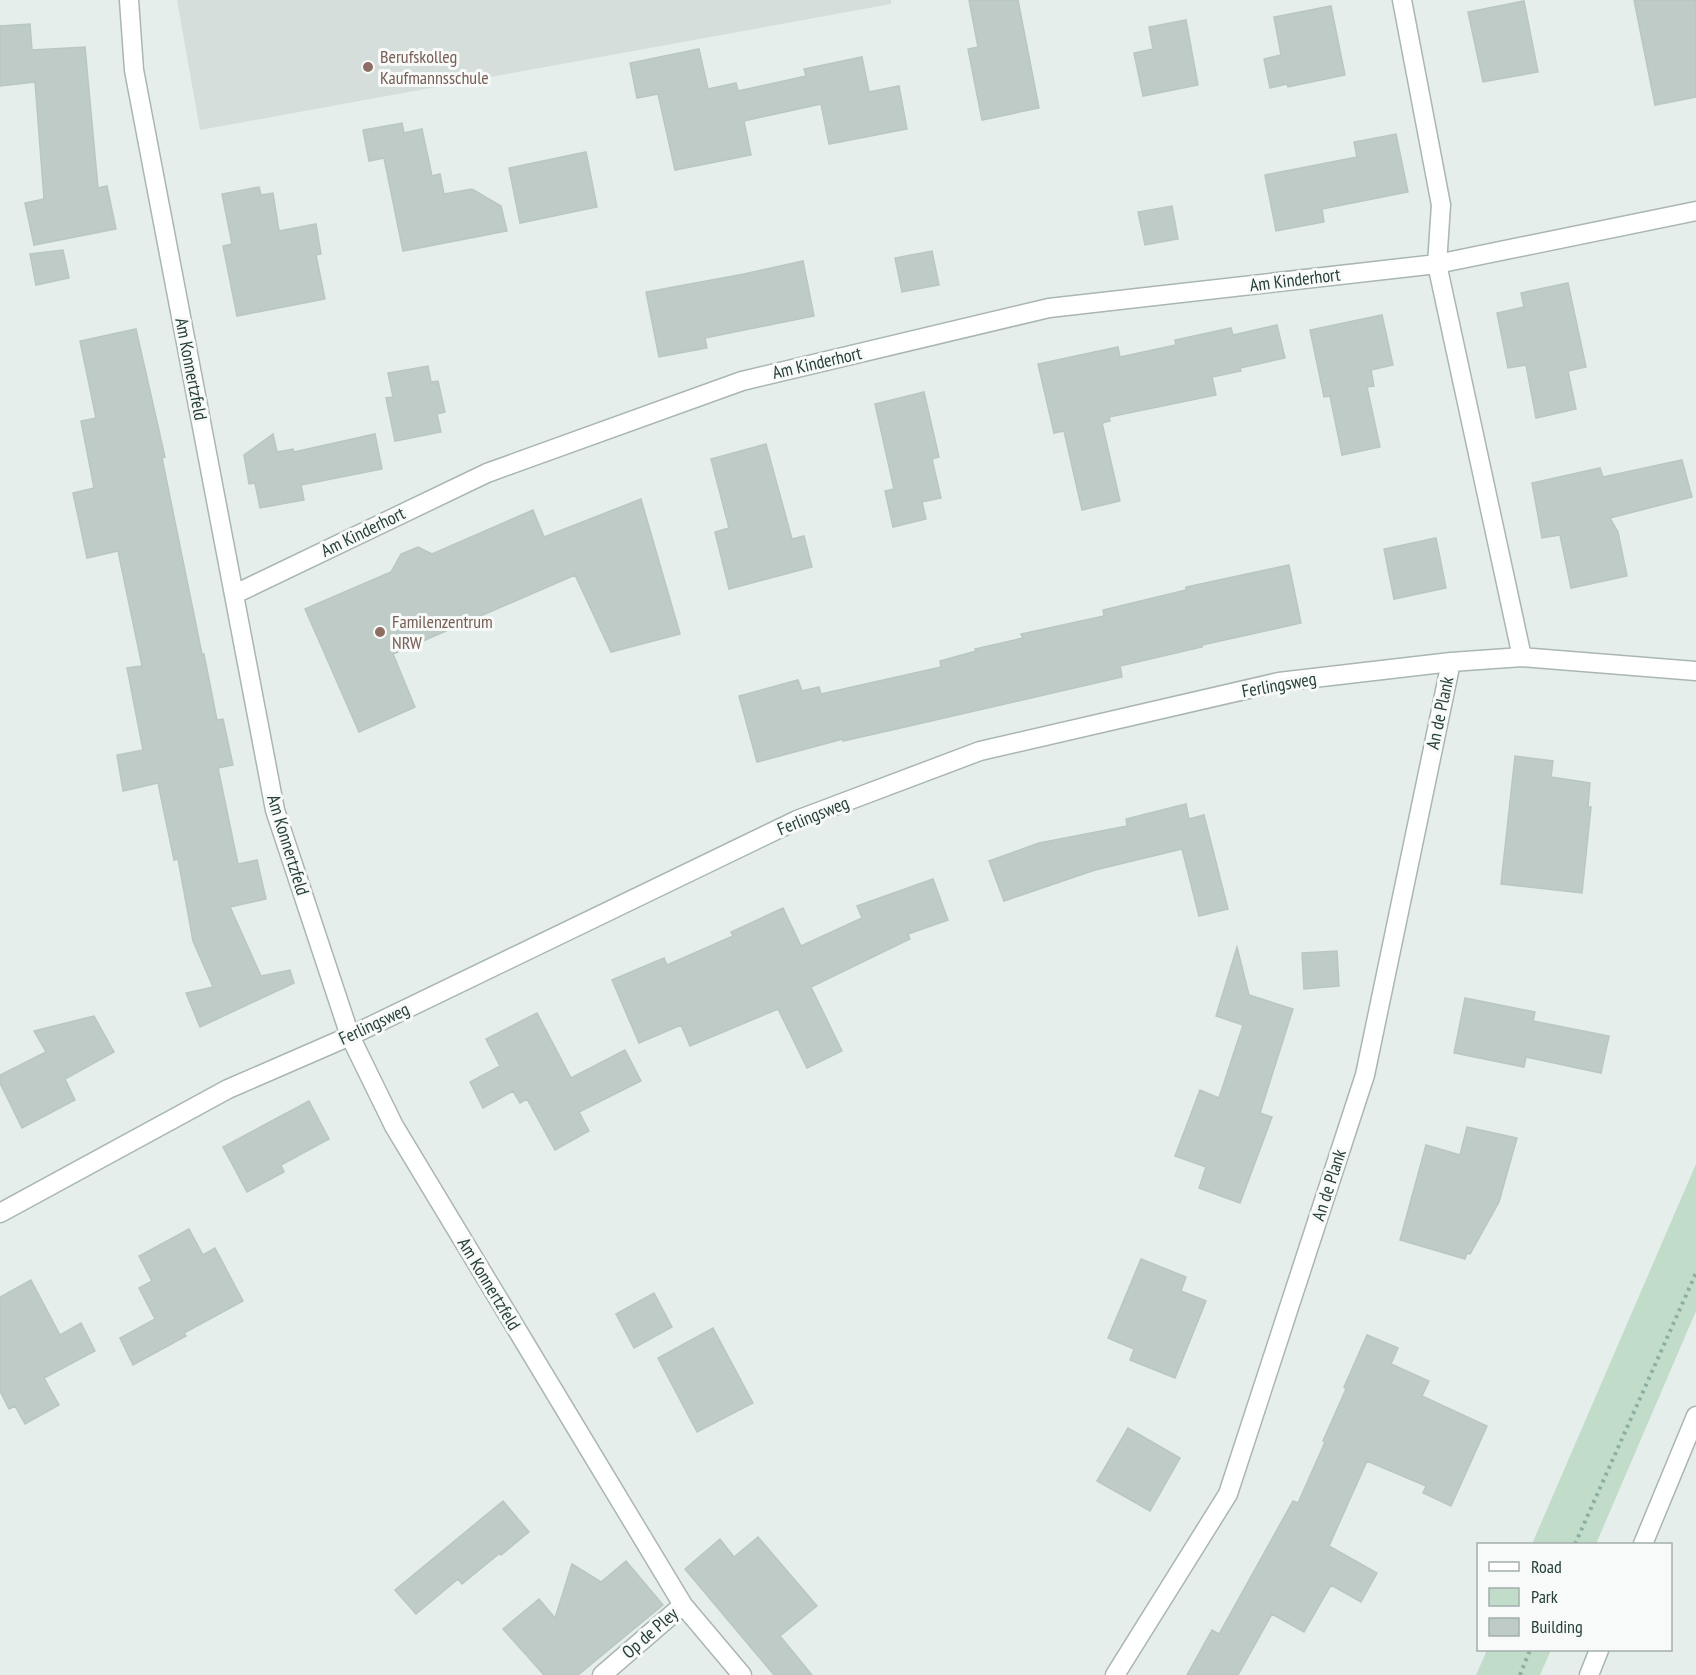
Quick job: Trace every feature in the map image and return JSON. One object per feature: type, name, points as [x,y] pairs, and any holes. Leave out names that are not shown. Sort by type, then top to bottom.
[{"type":"street","name":"Am Konnertzfeld","points":[[129,0],[134,70],[275,810],[350,1036],[394,1126],[683,1605]]},
{"type":"street","points":[[1402,0],[1441,205],[1437,264],[1522,657]]},
{"type":"street","name":"Am Kinderhort","points":[[235,594],[487,473],[742,381],[1049,308],[1437,264],[1696,211]]},
{"type":"street","name":"Ferlingsweg","points":[[0,1213],[228,1089],[350,1036],[797,820],[980,751],[1279,682],[1451,662],[1522,657],[1696,671]]},
{"type":"street","name":"An de Plank","points":[[1115,1675],[1228,1494],[1365,1075],[1451,662]]},
{"type":"street","points":[[1644,1543],[1696,1416]]},
{"type":"street","name":"Op de Pley","points":[[602,1675],[683,1605],[742,1675]]},
{"type":"street","points":[[1589,1675],[1599,1651]]},
{"type":"path","points":[[1576,1543],[1696,1273]]},
{"type":"path","points":[[1520,1675],[1530,1651]]},
{"type":"shaded area","name":"Berufskolleg Kaufmannsschule","points":[[177,0],[891,0],[891,4],[200,130]]},
{"type":"green space","points":[[1696,1164],[1696,1311],[1596,1543],[1532,1543]]},
{"type":"green space","points":[[1487,1651],[1551,1651],[1540,1675],[1476,1675]]},
{"type":"building","points":[[969,0],[1018,0],[1039,108],[982,120],[968,49],[978,47]]},
{"type":"building","points":[[1634,0],[1696,0],[1696,97],[1655,105]]},
{"type":"building","points":[[1524,1],[1538,72],[1483,82],[1468,12]]},
{"type":"building","points":[[1331,6],[1345,75],[1288,87],[1287,84],[1270,88],[1264,59],[1281,55],[1274,17]]},
{"type":"building","points":[[1186,20],[1198,85],[1143,96],[1134,53],[1153,49],[1149,27]]},
{"type":"building","points":[[30,24],[32,50],[85,47],[98,188],[107,186],[116,229],[34,245],[25,203],[44,199],[35,82],[0,86],[0,26]]},
{"type":"building","points":[[699,49],[708,89],[736,83],[738,91],[806,76],[804,69],[862,57],[869,92],[899,86],[907,129],[829,144],[821,104],[744,121],[751,155],[675,170],[658,94],[637,98],[630,63]]},
{"type":"building","points":[[402,123],[404,133],[422,129],[432,176],[440,174],[444,194],[472,189],[501,206],[507,231],[403,251],[384,158],[369,161],[363,130]]},
{"type":"building","points":[[1396,134],[1408,192],[1322,209],[1324,222],[1276,231],[1265,175],[1357,157],[1354,142]]},
{"type":"building","points":[[586,152],[597,207],[520,223],[509,168]]},
{"type":"building","points":[[259,187],[261,195],[273,193],[279,231],[316,224],[321,254],[316,255],[325,299],[237,316],[223,246],[232,244],[222,194]]},
{"type":"building","points":[[1172,206],[1178,239],[1145,245],[1138,212]]},
{"type":"building","points":[[63,250],[69,278],[36,285],[30,254]]},
{"type":"building","points":[[932,251],[939,285],[902,292],[895,258]]},
{"type":"building","points":[[803,261],[814,316],[705,338],[707,348],[659,357],[646,292]]},
{"type":"building","points":[[1568,283],[1586,367],[1568,371],[1576,409],[1536,418],[1526,365],[1508,368],[1497,313],[1524,307],[1521,293]]},
{"type":"building","points":[[1382,315],[1393,365],[1371,370],[1374,386],[1367,387],[1380,447],[1342,455],[1330,396],[1324,397],[1310,330]]},
{"type":"building","points":[[1277,325],[1285,358],[1212,377],[1216,395],[1109,417],[1110,421],[1102,423],[1120,501],[1082,510],[1064,431],[1054,433],[1038,364],[1118,347],[1120,357],[1176,345],[1175,340],[1231,328],[1233,335]]},
{"type":"building","points":[[136,329],[165,457],[162,458],[202,654],[204,654],[217,720],[223,719],[233,765],[218,768],[238,864],[257,860],[266,899],[230,907],[261,976],[290,970],[294,983],[200,1027],[186,993],[213,987],[193,941],[178,859],[174,860],[158,783],[123,791],[117,755],[143,750],[127,668],[142,666],[118,551],[87,558],[73,493],[94,488],[81,421],[96,418],[80,341]]},
{"type":"building","points":[[428,366],[431,382],[438,381],[445,412],[437,414],[441,432],[395,441],[386,398],[393,397],[388,373]]},
{"type":"building","points":[[924,392],[939,457],[932,459],[941,498],[922,502],[926,519],[893,527],[885,491],[894,489],[875,404]]},
{"type":"building","points":[[273,434],[277,452],[293,449],[294,452],[375,434],[382,469],[301,485],[304,500],[260,508],[255,483],[249,484],[244,455]]},
{"type":"building","points":[[766,444],[792,539],[804,536],[812,567],[729,589],[715,532],[729,528],[711,459]]},
{"type":"building","points":[[1682,460],[1692,497],[1610,518],[1618,532],[1627,576],[1571,588],[1560,535],[1542,538],[1532,483],[1600,468],[1603,477]]},
{"type":"building","name":"Familenzentrum NRW","points":[[641,499],[680,634],[611,652],[575,575],[393,654],[415,707],[359,732],[305,609],[391,572],[401,554],[418,547],[432,554],[533,510],[544,537]]},
{"type":"building","points":[[1436,538],[1446,588],[1394,599],[1384,549]]},
{"type":"building","points":[[1289,565],[1301,623],[1120,666],[1122,677],[843,741],[843,739],[757,762],[739,696],[798,680],[802,691],[819,687],[821,694],[941,667],[940,661],[976,651],[975,649],[1023,638],[1021,634],[1104,616],[1103,610],[1186,590],[1186,587]]},
{"type":"building","points":[[1515,756],[1553,761],[1551,777],[1590,783],[1588,807],[1591,807],[1582,893],[1501,884]]},
{"type":"building","points":[[1186,804],[1189,819],[1204,815],[1228,909],[1199,916],[1182,849],[1095,870],[1004,901],[989,861],[1039,843],[1127,826],[1126,819]]},
{"type":"building","points":[[933,879],[948,920],[908,934],[910,939],[811,987],[842,1051],[807,1068],[778,1009],[690,1046],[681,1025],[639,1043],[612,980],[664,958],[667,965],[733,936],[731,932],[783,908],[801,946],[862,918],[857,906]]},
{"type":"building","points":[[1237,947],[1249,995],[1293,1009],[1260,1113],[1272,1117],[1240,1203],[1199,1188],[1206,1167],[1175,1156],[1200,1090],[1219,1098],[1243,1025],[1216,1016]]},
{"type":"building","points":[[1337,951],[1339,986],[1304,989],[1302,953]]},
{"type":"building","points":[[1465,998],[1535,1012],[1533,1021],[1609,1036],[1601,1073],[1526,1057],[1524,1067],[1454,1053]]},
{"type":"building","points":[[537,1013],[571,1078],[625,1050],[641,1081],[579,1112],[589,1131],[555,1150],[527,1099],[520,1103],[513,1091],[483,1108],[470,1082],[500,1066],[486,1039]]},
{"type":"building","points":[[94,1016],[114,1052],[65,1079],[75,1100],[22,1128],[0,1083],[0,1075],[46,1052],[34,1031]]},
{"type":"building","points":[[309,1101],[329,1139],[281,1165],[284,1172],[247,1192],[223,1147]]},
{"type":"building","points":[[1467,1127],[1517,1138],[1499,1202],[1465,1259],[1400,1240],[1426,1145],[1460,1155]]},
{"type":"building","points":[[189,1229],[203,1255],[215,1248],[243,1301],[184,1333],[186,1336],[133,1365],[120,1338],[155,1319],[139,1288],[152,1281],[139,1256]]},
{"type":"building","points":[[1141,1259],[1186,1277],[1181,1291],[1206,1301],[1175,1378],[1130,1360],[1134,1349],[1108,1338]]},
{"type":"building","points":[[31,1280],[60,1335],[81,1323],[95,1351],[44,1378],[59,1405],[25,1424],[15,1406],[9,1409],[0,1391],[0,1297]]},
{"type":"building","points":[[654,1293],[672,1327],[634,1348],[616,1314]]},
{"type":"building","points":[[713,1328],[753,1403],[697,1432],[658,1358]]},
{"type":"building","points":[[1367,1335],[1398,1348],[1391,1364],[1429,1381],[1422,1396],[1487,1426],[1451,1506],[1423,1493],[1426,1486],[1367,1461],[1329,1546],[1377,1573],[1361,1602],[1331,1585],[1304,1632],[1272,1614],[1238,1675],[1187,1675],[1212,1630],[1219,1634],[1293,1501],[1298,1503],[1325,1442],[1323,1441],[1346,1389],[1344,1387]]},
{"type":"building","points":[[1128,1428],[1180,1458],[1150,1511],[1097,1481]]},
{"type":"building","points":[[503,1501],[529,1532],[462,1584],[458,1579],[416,1614],[395,1590]]},
{"type":"building","points":[[758,1537],[817,1606],[780,1636],[812,1675],[774,1675],[685,1569],[720,1539],[734,1557]]},
{"type":"building","points":[[626,1561],[663,1605],[578,1675],[544,1675],[503,1629],[539,1599],[555,1618],[572,1564],[601,1582]]},
{"type":"place","name":"Berufskolleg Kaufmannsschule","points":[[368,67]]},
{"type":"place","name":"Familenzentrum NRW","points":[[380,632]]}]
